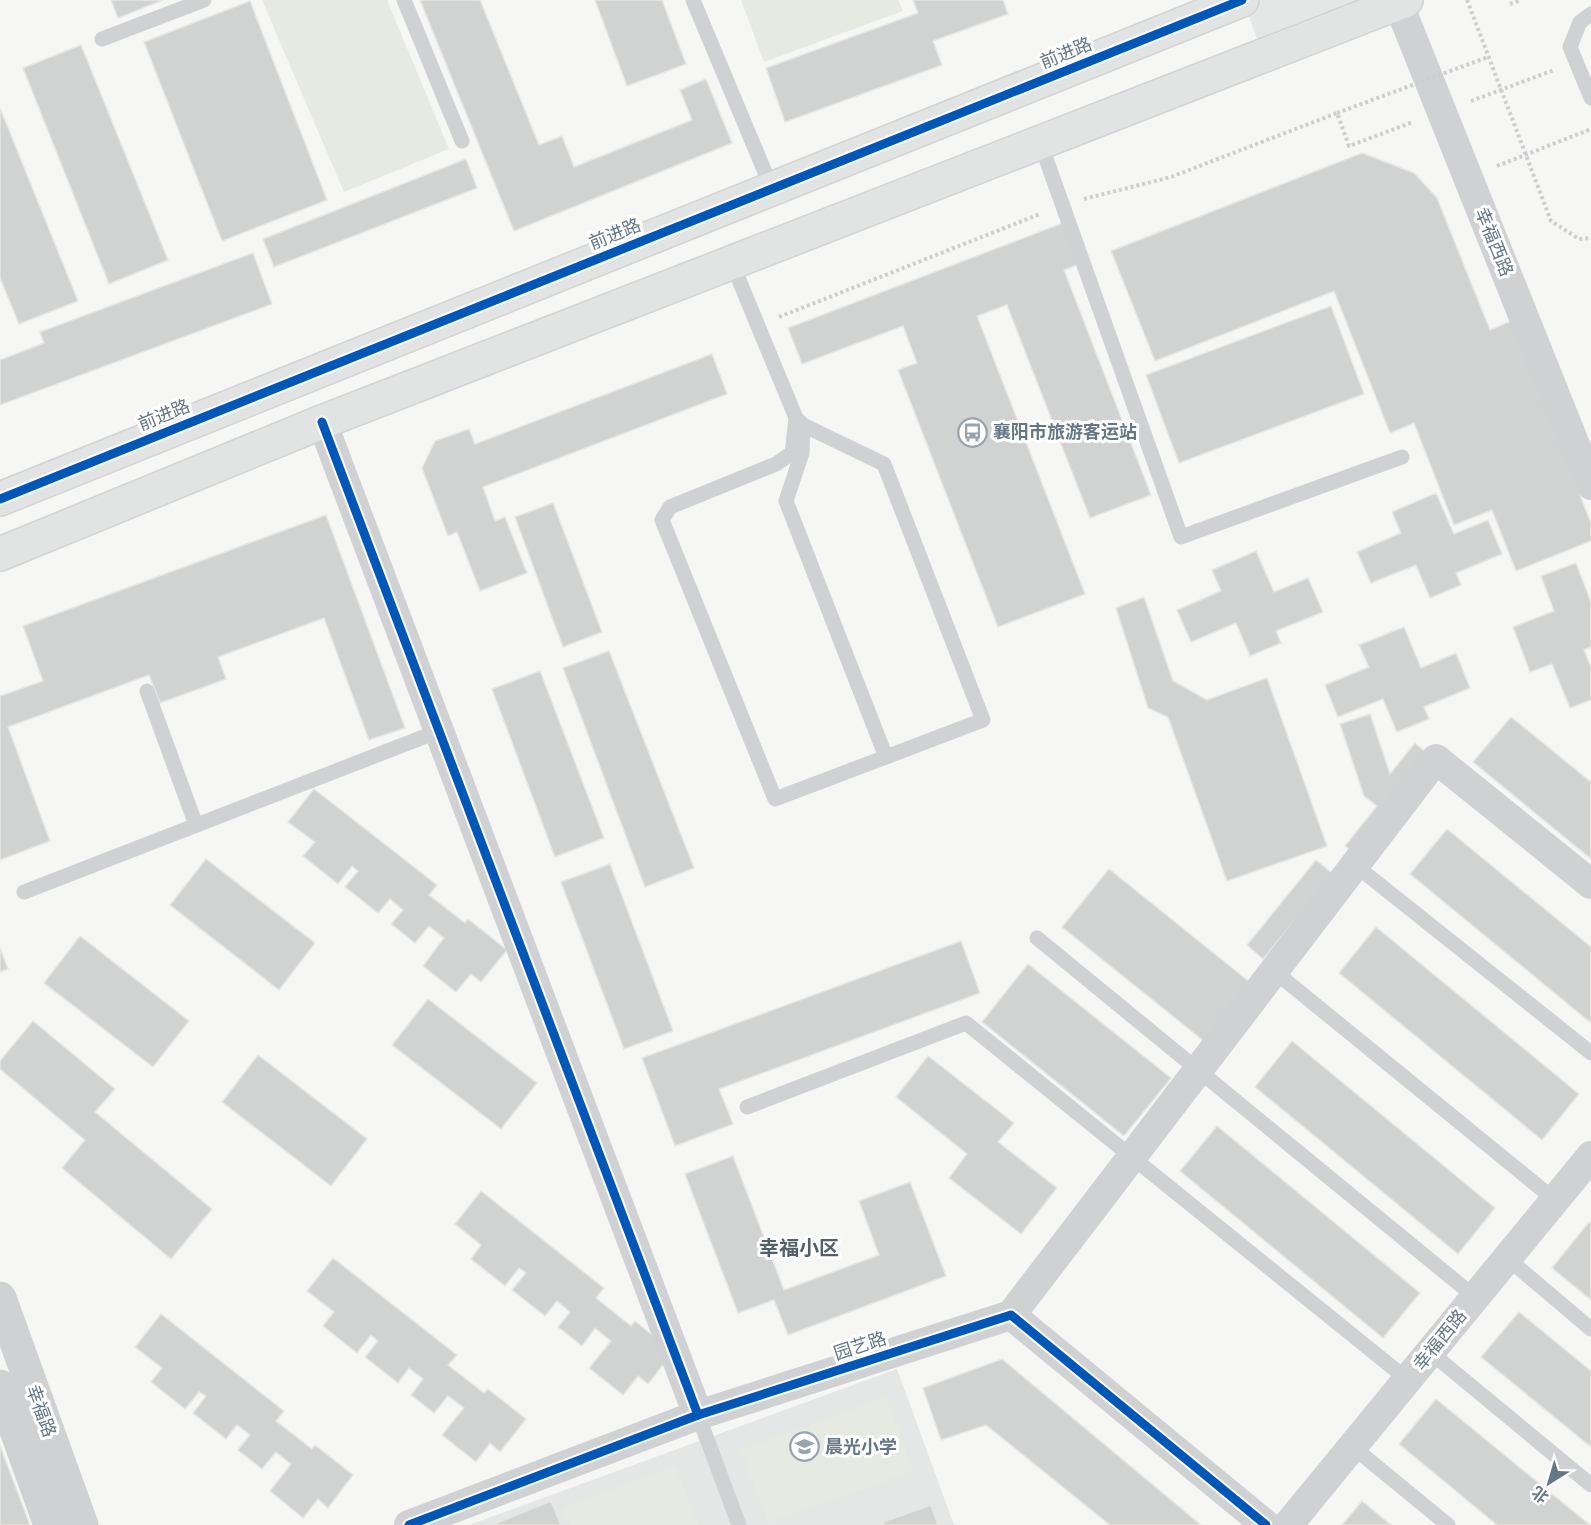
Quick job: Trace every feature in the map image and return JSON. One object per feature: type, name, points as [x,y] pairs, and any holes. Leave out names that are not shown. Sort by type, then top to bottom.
[{"type":"main road","name":"前进路","points":[[0,499],[1242,0]]},
{"type":"main road","points":[[0,554],[322,422],[1400,1]]},
{"type":"street","name":"幸福西路","points":[[1400,1],[1591,484]]},
{"type":"street","points":[[322,422],[698,1415]]},
{"type":"street","points":[[1266,1525],[1011,1315],[1436,759],[1591,884]]},
{"type":"street","name":"幸福西路","points":[[1288,1525],[1555,1200],[1586,1173]]},
{"type":"street","name":"幸福路","points":[[0,1298],[82,1525]]},
{"type":"street","name":"园艺路","points":[[410,1525],[698,1415],[1011,1315]]},
{"type":"street","name":"幸福路","points":[[0,1386],[50,1525]]},
{"type":"lane","points":[[102,39],[204,0]]},
{"type":"lane","points":[[404,0],[462,141]]},
{"type":"lane","points":[[693,0],[772,189]]},
{"type":"lane","points":[[1591,14],[1580,22],[1570,47],[1591,98]]},
{"type":"lane","points":[[1040,142],[1181,537],[1402,457]]},
{"type":"lane","points":[[732,263],[800,422],[802,453],[786,501],[886,757]]},
{"type":"lane","points":[[800,422],[884,464],[983,720],[775,799],[662,520],[670,507],[776,464],[792,453],[800,422]]},
{"type":"lane","points":[[147,691],[196,825]]},
{"type":"lane","points":[[24,891],[439,731]]},
{"type":"lane","points":[[1355,865],[1591,1053]]},
{"type":"lane","points":[[1037,938],[1475,1297]]},
{"type":"lane","points":[[1274,971],[1555,1200]]},
{"type":"lane","points":[[747,1107],[966,1023],[1408,1380]]},
{"type":"lane","points":[[1507,1258],[1591,1329]]},
{"type":"lane","points":[[1430,1352],[1591,1485]]},
{"type":"lane","points":[[698,1415],[739,1525]]},
{"type":"lane","points":[[1353,1447],[1448,1525]]},
{"type":"path","points":[[1467,0],[1551,221],[1579,239],[1591,238]]},
{"type":"path","points":[[1510,4],[1521,0]]},
{"type":"path","points":[[1488,57],[1337,113],[1349,146],[1576,62]]},
{"type":"path","points":[[1468,177],[1591,129]]},
{"type":"shaded area","points":[[262,0],[387,0],[449,149],[344,192]]},
{"type":"shaded area","points":[[741,0],[898,0],[903,11],[764,62]]},
{"type":"shaded area","points":[[1243,0],[1365,0],[1257,39]]},
{"type":"shaded area","name":"晨光小学","points":[[897,1369],[954,1525],[469,1525]]},
{"type":"shaded area","points":[[886,1397],[913,1471],[769,1523],[741,1450]]},
{"type":"shaded area","points":[[675,1465],[699,1525],[570,1525],[563,1508]]},
{"type":"building","points":[[111,0],[163,0],[118,18]]},
{"type":"building","points":[[420,0],[480,0],[539,145],[562,136],[574,167],[692,120],[680,90],[706,79],[732,143],[514,231]]},
{"type":"building","points":[[595,0],[662,0],[686,64],[627,86]]},
{"type":"building","points":[[913,0],[1003,0],[1008,14],[933,41],[942,65],[785,122],[766,68],[918,13]]},
{"type":"building","points":[[250,1],[327,200],[222,241],[144,42]]},
{"type":"building","points":[[81,45],[168,260],[109,284],[23,68]]},
{"type":"building","points":[[0,108],[78,301],[19,324],[0,278]]},
{"type":"building","points":[[1362,153],[1414,173],[1437,198],[1490,330],[1511,321],[1591,523],[1591,541],[1516,571],[1492,510],[1454,525],[1414,423],[1390,433],[1334,291],[1155,361],[1111,251]]},
{"type":"building","points":[[466,159],[477,188],[274,267],[263,239]]},
{"type":"building","name":"襄阳市旅游客运站","points":[[1063,223],[1079,264],[1064,270],[1151,495],[1090,518],[1007,305],[977,316],[1085,594],[998,627],[898,370],[917,363],[903,326],[802,364],[788,328]]},
{"type":"building","points":[[253,253],[272,304],[0,405],[0,360],[44,343],[40,332]]},
{"type":"building","points":[[1331,306],[1364,394],[1179,463],[1146,375]]},
{"type":"building","points":[[712,354],[727,394],[483,487],[495,521],[505,517],[527,573],[480,591],[457,532],[448,536],[422,468],[435,441],[469,429],[475,444]]},
{"type":"building","points":[[1436,493],[1454,534],[1488,520],[1502,554],[1456,573],[1461,585],[1430,598],[1416,565],[1371,583],[1357,552],[1401,533],[1392,512]]},
{"type":"building","points":[[553,503],[602,632],[563,647],[515,517]]},
{"type":"building","points":[[326,515],[405,728],[369,740],[324,618],[218,657],[226,679],[160,703],[149,675],[8,727],[50,841],[0,860],[0,696],[43,681],[23,626]]},
{"type":"building","points":[[1256,551],[1274,592],[1308,578],[1323,612],[1276,631],[1281,643],[1250,656],[1236,623],[1191,642],[1177,610],[1221,591],[1212,570]]},
{"type":"building","points":[[1576,563],[1591,602],[1591,647],[1584,650],[1591,667],[1591,700],[1570,708],[1552,664],[1530,672],[1513,627],[1554,611],[1541,576]]},
{"type":"building","points":[[1144,597],[1173,681],[1207,700],[1267,678],[1327,846],[1227,881],[1168,717],[1148,708],[1116,608]]},
{"type":"building","points":[[1404,627],[1421,668],[1456,653],[1470,688],[1424,707],[1429,719],[1397,732],[1383,699],[1338,717],[1325,685],[1369,667],[1359,645]]},
{"type":"building","points":[[609,651],[694,868],[645,887],[563,668]]},
{"type":"building","points":[[540,671],[604,838],[555,857],[492,689]]},
{"type":"building","points":[[1370,714],[1390,774],[1415,743],[1430,756],[1352,851],[1345,846],[1377,806],[1364,796],[1340,724]]},
{"type":"building","points":[[1511,717],[1591,782],[1591,859],[1473,762]]},
{"type":"building","points":[[314,789],[437,885],[429,895],[465,923],[468,919],[507,950],[481,982],[471,974],[456,992],[423,966],[444,938],[429,926],[415,943],[391,924],[403,910],[390,899],[378,913],[345,887],[358,871],[352,866],[338,884],[303,856],[315,842],[288,822]]},
{"type":"building","points":[[1447,829],[1591,947],[1591,1023],[1410,874]]},
{"type":"building","points":[[206,859],[315,943],[279,990],[170,905]]},
{"type":"building","points":[[1316,860],[1333,874],[1263,959],[1247,945]]},
{"type":"building","points":[[610,864],[673,1031],[624,1049],[561,882]]},
{"type":"building","points":[[1109,869],[1252,984],[1205,1042],[1062,927]]},
{"type":"building","points":[[1376,927],[1579,1094],[1542,1140],[1339,973]]},
{"type":"building","points":[[80,936],[189,1021],[153,1067],[44,983]]},
{"type":"building","points":[[961,941],[980,993],[719,1089],[733,1124],[675,1146],[642,1058]]},
{"type":"building","points":[[0,948],[8,969],[0,972]]},
{"type":"building","points":[[1028,964],[1171,1078],[1124,1136],[982,1022]]},
{"type":"building","points":[[428,999],[537,1083],[501,1129],[392,1045]]},
{"type":"building","points":[[33,1021],[115,1089],[95,1112],[212,1209],[171,1259],[62,1168],[85,1140],[0,1069],[0,1061]]},
{"type":"building","points":[[1292,1041],[1495,1208],[1458,1254],[1255,1087]]},
{"type":"building","points":[[258,1055],[367,1139],[331,1186],[222,1102]]},
{"type":"building","points":[[928,1056],[1014,1123],[998,1142],[1057,1188],[1021,1234],[949,1178],[967,1154],[896,1097]]},
{"type":"building","points":[[1217,1126],[1420,1293],[1383,1338],[1180,1171]]},
{"type":"building","points":[[733,1156],[784,1290],[879,1255],[859,1201],[910,1182],[946,1276],[788,1335],[774,1300],[738,1313],[685,1174]]},
{"type":"building","points":[[481,1191],[604,1288],[596,1298],[631,1326],[635,1321],[673,1352],[648,1384],[638,1376],[623,1395],[589,1368],[611,1341],[595,1328],[582,1346],[558,1327],[570,1312],[557,1301],[545,1316],[512,1290],[526,1273],[519,1268],[505,1286],[471,1259],[481,1245],[455,1224]]},
{"type":"building","points":[[1589,1222],[1591,1224],[1591,1300],[1552,1268]]},
{"type":"building","points":[[333,1258],[457,1355],[448,1365],[484,1393],[488,1389],[526,1419],[500,1452],[490,1443],[476,1462],[442,1435],[464,1408],[448,1396],[434,1413],[411,1395],[423,1379],[409,1368],[398,1383],[365,1357],[378,1341],[371,1335],[357,1353],[323,1326],[334,1312],[307,1291]]},
{"type":"building","points":[[1519,1312],[1591,1371],[1591,1447],[1481,1357]]},
{"type":"building","points":[[161,1314],[284,1411],[276,1421],[312,1449],[315,1445],[353,1475],[328,1508],[318,1499],[303,1518],[270,1491],[291,1464],[276,1452],[262,1469],[238,1450],[250,1435],[237,1425],[226,1439],[193,1413],[206,1396],[199,1392],[185,1409],[151,1382],[162,1368],[135,1347]]},
{"type":"building","points":[[1002,1359],[1201,1525],[1110,1525],[986,1425],[941,1440],[923,1388]]},
{"type":"building","points":[[1436,1399],[1590,1525],[1497,1525],[1399,1444]]},
{"type":"building","points":[[0,1446],[30,1525],[0,1525]]},
{"type":"building","points":[[551,1501],[561,1525],[492,1525]]},
{"type":"building","points":[[1362,1501],[1391,1525],[1342,1525]]},
{"type":"building","points":[[931,1505],[938,1525],[884,1525],[883,1522]]},
{"type":"cycle path","points":[[0,499],[1242,0]]},
{"type":"cycle path","points":[[322,422],[698,1415]]},
{"type":"cycle path","points":[[409,1525],[698,1415],[1011,1315],[1266,1525]]},
{"type":"place","name":"襄阳市旅游客运站","points":[[972,432]]},
{"type":"place","name":"晨光小学","points":[[804,1447]]},
{"type":"district","name":"幸福小区","points":[[799,1249]]}]
